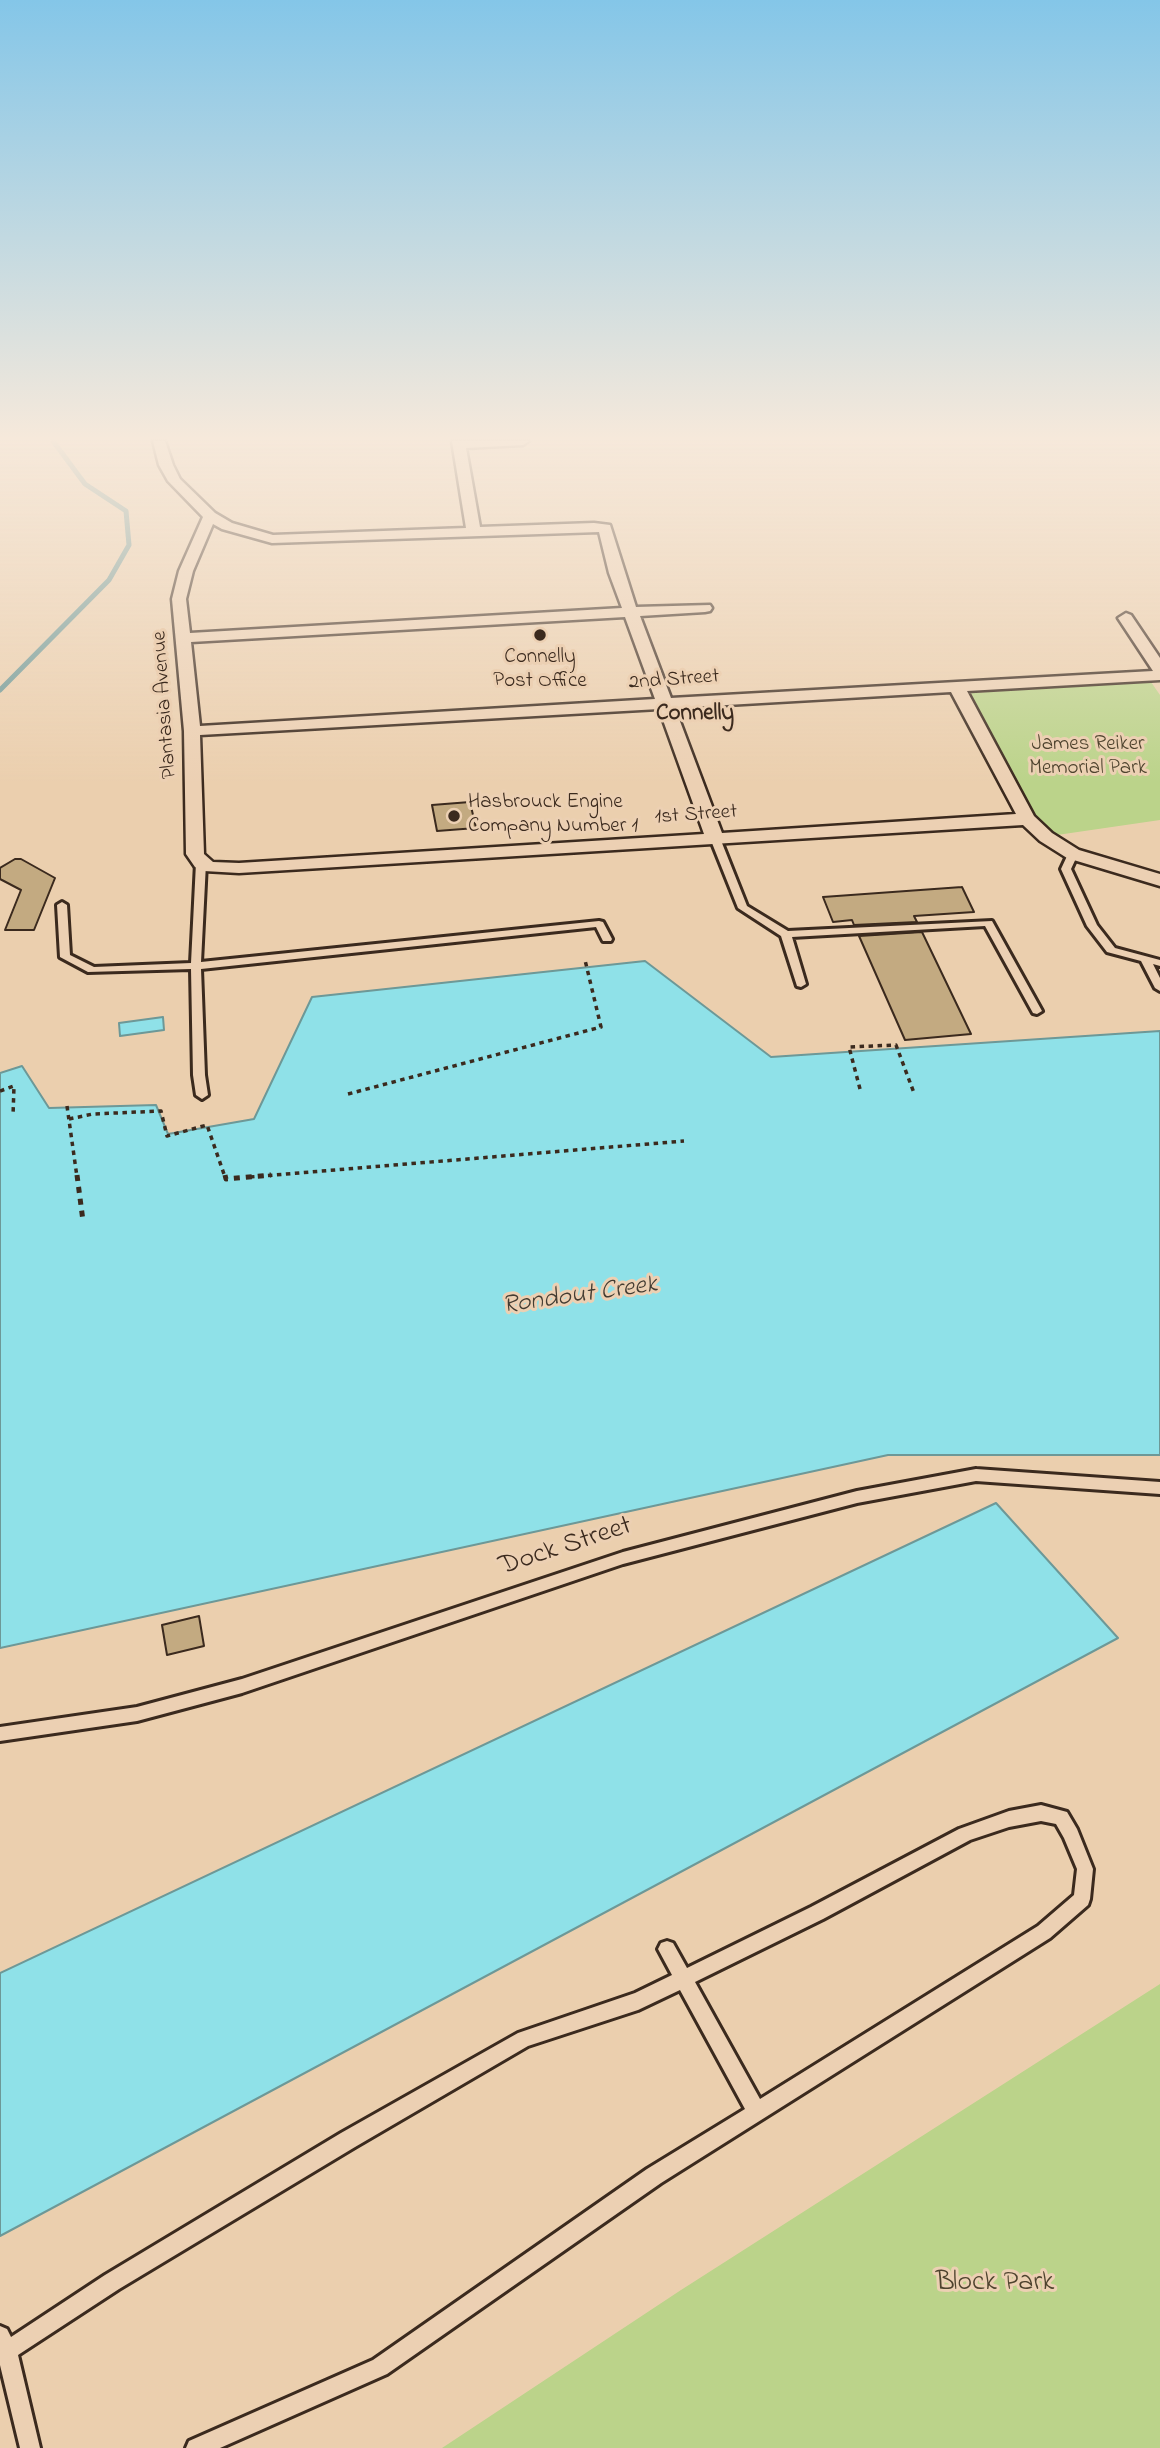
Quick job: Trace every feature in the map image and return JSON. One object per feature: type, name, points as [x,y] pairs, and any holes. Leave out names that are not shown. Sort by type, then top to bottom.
[{"type":"street","name":"Plantasia Avenue","points":[[193,555],[179,599],[191,731],[195,854],[201,863]]},
{"type":"street","points":[[611,555],[715,838]]},
{"type":"street","points":[[181,638],[705,608]]},
{"type":"street","points":[[1126,618],[1160,673]]},
{"type":"street","name":"2nd Street","points":[[191,731],[1160,673]]},
{"type":"street","points":[[956,686],[1027,819],[1073,854],[1160,880]]},
{"type":"street","name":"1st Street","points":[[201,863],[210,867],[239,868],[1027,819]]},
{"type":"lane","points":[[715,838],[743,908],[786,934],[988,923],[1037,1011]]},
{"type":"lane","points":[[1073,854],[1066,869],[1092,926],[1111,950],[1160,963]]},
{"type":"lane","points":[[201,863],[196,966],[198,1075],[202,1095]]},
{"type":"lane","points":[[62,905],[65,957],[92,970],[196,966],[600,924],[607,939]]},
{"type":"lane","points":[[786,934],[801,984]]},
{"type":"lane","points":[[1146,961],[1160,988]]},
{"type":"lane","name":"Dock Street","points":[[0,1734],[137,1714],[242,1686],[623,1558],[857,1497],[976,1475],[1160,1488]]},
{"type":"lane","points":[[30,2448],[2,2347],[348,2140],[524,2039],[638,2001],[965,1834],[1009,1819],[1041,1813],[1061,1817],[1085,1869],[1082,1899],[1044,1932],[654,2176],[380,2367],[196,2448]]},
{"type":"lane","points":[[667,1949],[757,2112]]},
{"type":"path","points":[[348,1094],[601,1027],[585,960]]},
{"type":"path","points":[[860,1089],[849,1047],[896,1045],[914,1093]]},
{"type":"path","points":[[0,1091],[14,1086],[13,1116]]},
{"type":"path","points":[[67,1107],[83,1221]]},
{"type":"path","points":[[69,1118],[161,1111],[167,1136],[207,1125],[226,1178],[684,1141]]},
{"type":"green space","name":"James Reiker Memorial Park","points":[[1151,682],[1160,695],[1160,820],[1057,835],[1031,815],[971,693]]},
{"type":"green space","name":"Block Park","points":[[1160,1984],[1160,2448],[442,2448],[681,2290]]},
{"type":"water","name":"Rondout Creek","points":[[645,961],[771,1057],[1160,1031],[1160,1455],[888,1455],[0,1648],[0,1073],[22,1066],[49,1108],[156,1105],[168,1134],[254,1119],[312,997]]},
{"type":"water","points":[[163,1017],[164,1030],[120,1036],[119,1023]]},
{"type":"water","points":[[996,1503],[1118,1638],[0,2236],[0,1973]]},
{"type":"building","name":"Hasbrouck Engine Company Number 1","points":[[470,802],[476,828],[437,831],[432,805]]},
{"type":"building","points":[[15,859],[21,859],[55,878],[34,930],[5,930],[21,890],[0,879],[0,868]]},
{"type":"building","points":[[962,887],[974,912],[914,916],[917,922],[854,925],[852,920],[833,922],[823,897]]},
{"type":"building","points":[[922,932],[971,1034],[905,1040],[859,936]]},
{"type":"building","points":[[199,1616],[204,1646],[167,1655],[162,1625]]},
{"type":"waterway","points":[[0,690],[109,580],[123,555]]},
{"type":"place","name":"Connelly Post Office","points":[[540,635]]},
{"type":"place","name":"Hasbrouck Engine Company Number 1","points":[[454,816]]},
{"type":"district","name":"Connelly","points":[[695,715]]}]
